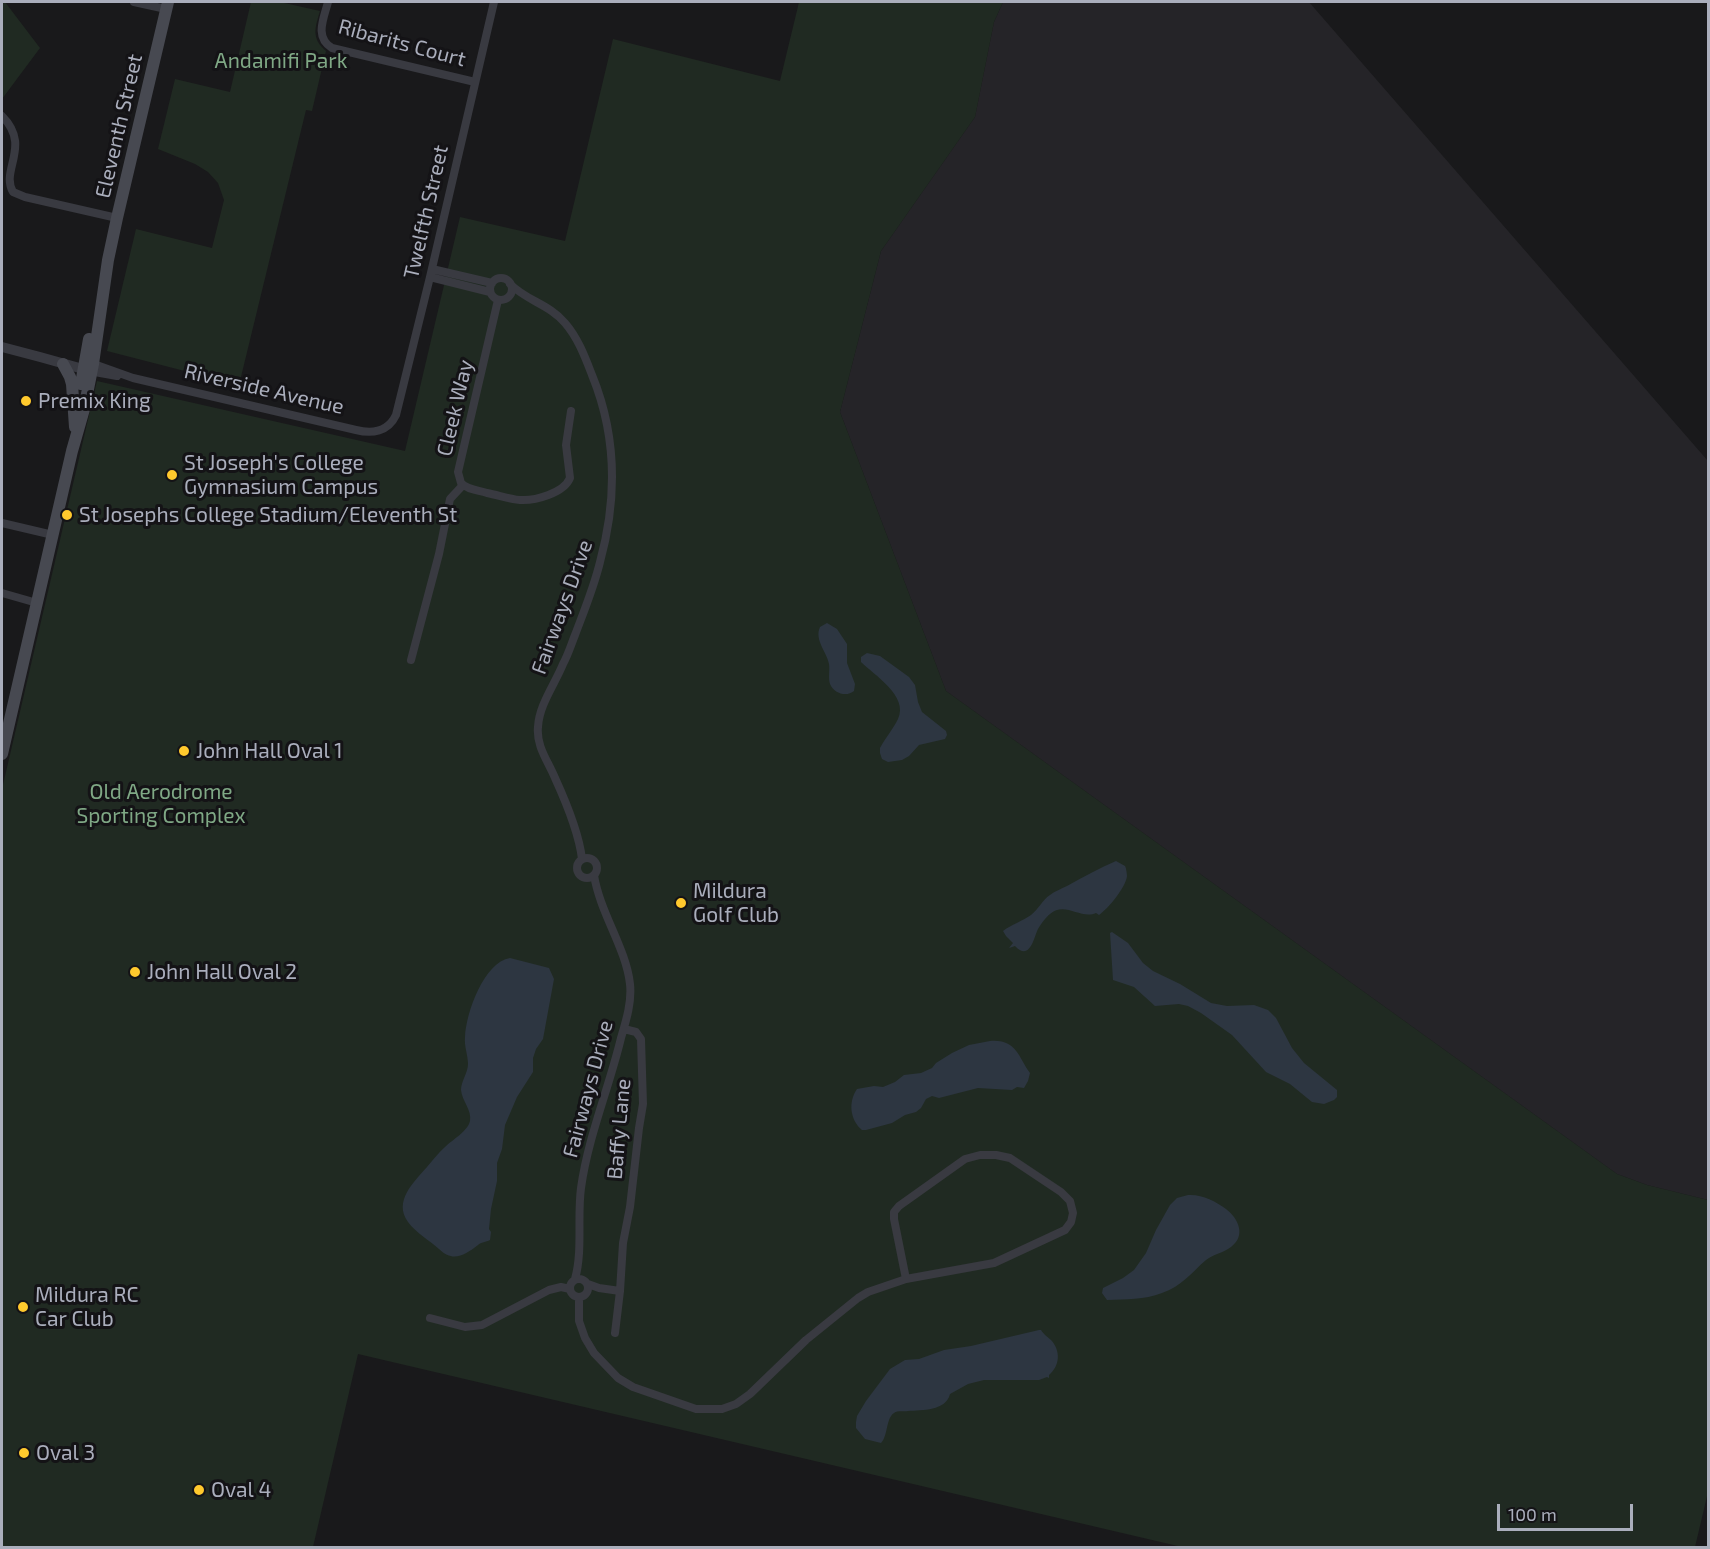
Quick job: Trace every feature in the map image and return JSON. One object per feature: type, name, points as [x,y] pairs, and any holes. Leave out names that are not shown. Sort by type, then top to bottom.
[{"type":"main road","name":"Eleventh Street","points":[[72,451],[108,260],[167,5]]},
{"type":"main road","points":[[63,364],[72,384],[75,429]]},
{"type":"main road","name":"Eleventh Street","points":[[2,754],[72,451],[84,409],[88,366]]},
{"type":"street","points":[[134,2],[167,5]]},
{"type":"street","name":"Ribarits Court","points":[[328,2],[321,36],[332,48],[475,82]]},
{"type":"street","name":"Twelfth Street","points":[[387,427],[396,415],[494,2]]},
{"type":"street","points":[[2,116],[15,139],[15,155],[9,183],[14,192],[25,197],[117,218]]},
{"type":"street","points":[[431,273],[491,287],[498,300],[522,294]]},
{"type":"street","points":[[491,287],[498,279],[508,281],[511,291],[508,297]]},
{"type":"street","name":"Fairways Drive","points":[[510,284],[522,294],[550,309],[564,321],[575,337],[601,400],[611,445],[612,500],[600,563],[564,663],[538,723],[539,742],[560,788],[585,858]]},
{"type":"street","name":"Cleek Way","points":[[498,300],[458,472],[459,480],[470,489],[520,500],[532,499],[561,490],[570,478],[566,445],[572,411]]},
{"type":"street","name":"Riverside Avenue","points":[[2,347],[63,364],[88,366]]},
{"type":"street","name":"Riverside Avenue","points":[[40,357],[88,366],[366,432],[380,431],[387,427]]},
{"type":"street","points":[[411,660],[439,554],[450,499],[463,485]]},
{"type":"street","points":[[2,523],[53,535]]},
{"type":"street","points":[[2,593],[37,603]]},
{"type":"street","points":[[585,858],[594,860],[598,866],[591,877],[582,876],[578,871],[578,864],[585,858]]},
{"type":"street","name":"Fairways Drive","points":[[582,1286],[578,1266],[579,1208],[585,1167],[612,1076],[630,1000],[630,983],[625,963],[591,877]]},
{"type":"street","name":"Baffy Lane","points":[[620,1291],[623,1243],[630,1208],[643,1104],[641,1038],[636,1032],[624,1029]]},
{"type":"street","points":[[582,1286],[579,1321],[585,1338],[594,1353],[618,1378],[633,1387],[687,1407],[696,1410],[714,1410],[736,1404],[750,1394],[806,1340],[858,1298],[877,1288],[906,1279],[994,1263],[1025,1250],[1065,1230],[1071,1222],[1073,1213],[1070,1201],[1044,1180],[1010,1158],[980,1155],[965,1159],[899,1206],[894,1212],[906,1279]]},
{"type":"street","points":[[430,1318],[465,1327],[482,1325],[549,1290],[561,1287],[570,1289],[572,1294],[582,1286],[620,1291],[615,1332]]},
{"type":"shaded area","points":[[1003,2],[1309,2],[1708,461],[1708,1200],[1647,1185],[1617,1174],[946,691],[840,412],[881,251],[975,117],[994,22]]},
{"type":"green space","points":[[2,2],[5,2],[40,48],[2,99]]},
{"type":"green space","name":"Andamifi Park","points":[[251,2],[280,2],[320,11],[316,37],[326,51],[312,111],[306,110],[239,385],[107,351],[136,229],[212,248],[224,200],[218,183],[208,172],[195,164],[158,149],[175,79],[230,92]]},
{"type":"green space","name":"Old Aerodrome Sporting Complex","points":[[799,2],[1003,2],[994,22],[975,117],[881,251],[840,412],[946,691],[1617,1174],[1647,1185],[1708,1200],[1708,1492],[1695,1547],[1182,1547],[358,1354],[313,1547],[2,1547],[2,789],[97,381],[405,451],[460,217],[565,241],[613,39],[780,81]]},
{"type":"water","points":[[827,623],[837,629],[847,644],[847,663],[855,684],[854,691],[851,693],[838,692],[830,684],[828,659],[819,637],[820,627]]},
{"type":"water","points":[[867,653],[880,656],[909,677],[915,685],[922,712],[946,731],[945,739],[919,745],[902,760],[888,762],[882,759],[880,748],[898,719],[899,702],[895,694],[861,662],[861,657]]},
{"type":"water","points":[[1116,861],[1125,867],[1126,881],[1103,912],[1099,915],[1096,913],[1090,915],[1061,909],[1048,915],[1028,950],[1020,950],[1015,946],[1009,948],[1013,943],[1003,931],[1031,915],[1054,892]]},
{"type":"water","points":[[1112,932],[1128,943],[1143,963],[1153,971],[1211,1003],[1227,1006],[1254,1005],[1268,1010],[1276,1018],[1292,1048],[1304,1063],[1337,1090],[1337,1097],[1324,1104],[1312,1102],[1290,1084],[1266,1072],[1232,1035],[1201,1013],[1179,1004],[1155,1006],[1134,987],[1113,980],[1110,933]]},
{"type":"water","points":[[510,958],[549,968],[554,979],[543,1039],[533,1058],[533,1072],[517,1097],[505,1125],[491,1209],[490,1240],[454,1257],[444,1253],[408,1222],[404,1214],[404,1199],[411,1185],[442,1149],[469,1125],[470,1113],[461,1090],[468,1067],[466,1027],[478,990],[485,978],[492,969]]},
{"type":"water","points":[[990,1041],[1006,1043],[1016,1050],[1030,1073],[1024,1088],[1017,1087],[1012,1090],[978,1088],[939,1098],[932,1096],[926,1099],[916,1112],[905,1115],[892,1123],[866,1130],[858,1126],[851,1105],[857,1089],[883,1087],[904,1075],[921,1073],[932,1068],[952,1053],[969,1045]]},
{"type":"water","points":[[1188,1195],[1208,1199],[1231,1213],[1239,1228],[1236,1243],[1206,1260],[1181,1283],[1169,1290],[1142,1298],[1107,1300],[1102,1293],[1103,1288],[1134,1270],[1146,1253],[1170,1205],[1177,1198]]},
{"type":"water","points":[[1041,1330],[1054,1344],[1058,1354],[1057,1363],[1049,1378],[984,1380],[968,1384],[950,1394],[948,1400],[939,1407],[899,1411],[891,1415],[881,1443],[865,1439],[856,1428],[857,1416],[866,1401],[890,1369],[905,1360],[919,1359],[944,1350]]},
{"type":"place","name":"Premix King","points":[[26,401]]},
{"type":"place","name":"St Joseph's College Gymnasium Campus","points":[[172,475]]},
{"type":"place","name":"St Josephs College Stadium/Eleventh St","points":[[67,515]]},
{"type":"place","name":"John Hall Oval 1","points":[[184,751]]},
{"type":"place","name":"Mildura Golf Club","points":[[681,903]]},
{"type":"place","name":"John Hall Oval 2","points":[[135,972]]},
{"type":"place","name":"Mildura RC Car Club","points":[[23,1307]]},
{"type":"place","name":"Oval 3","points":[[24,1453]]},
{"type":"place","name":"Oval 4","points":[[199,1490]]}]
